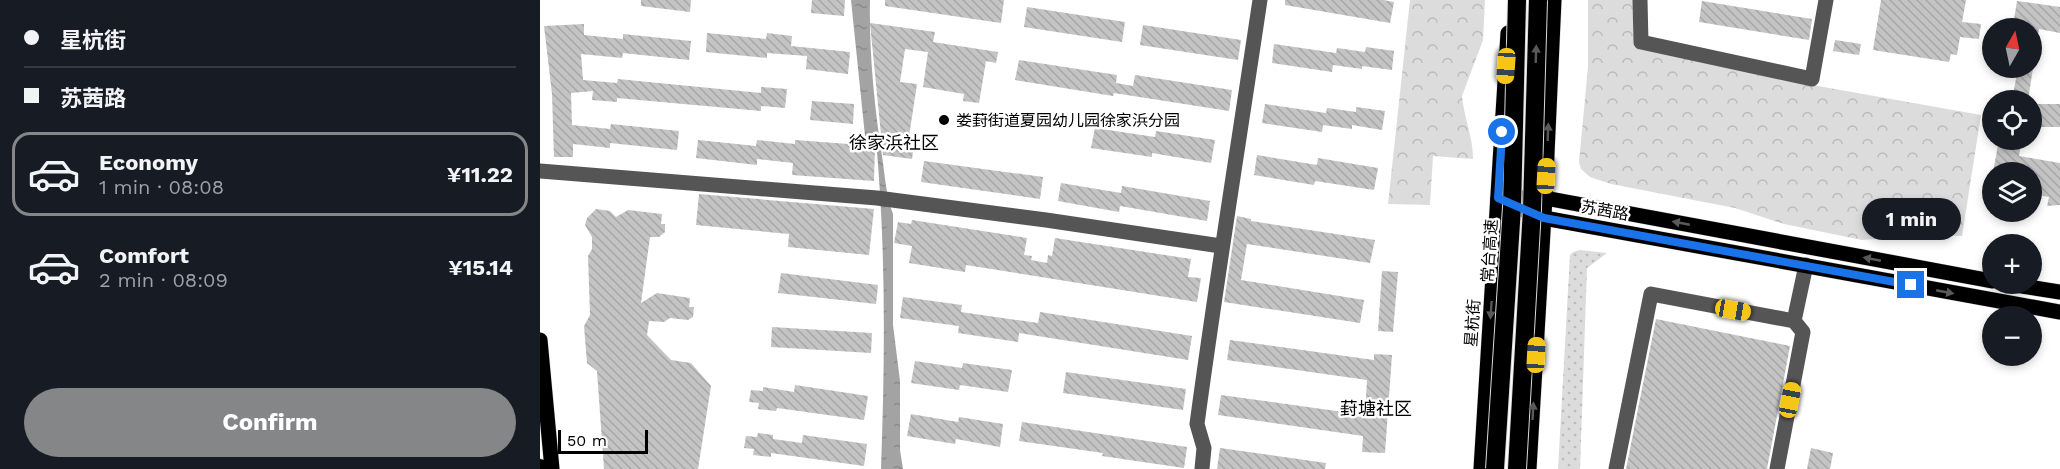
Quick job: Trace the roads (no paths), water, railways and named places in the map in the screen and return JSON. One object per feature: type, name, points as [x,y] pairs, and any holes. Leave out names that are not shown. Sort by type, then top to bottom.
[{"type":"highway","name":"常台高速","points":[[1495,469],[1512,207],[1517,0]]},
{"type":"highway","points":[[1517,469],[1532,209],[1538,0]]},
{"type":"main road","name":"星杭街","points":[[1481,469],[1510,0]]},
{"type":"main road","points":[[1529,469],[1554,0]]},
{"type":"main road","name":"苏茜路","points":[[1498,198],[1545,198],[1982,279]]},
{"type":"main road","name":"苏茜路","points":[[1498,198],[1544,218],[2060,312]]},
{"type":"main road","points":[[2042,288],[2060,291]]},
{"type":"main road","points":[[540,340],[552,469]]},
{"type":"street","points":[[1202,469],[1204,448],[1197,424],[1221,246],[1230,206],[1260,0]]},
{"type":"street","points":[[1640,0],[1641,42],[1812,79],[1826,0]]},
{"type":"street","points":[[540,171],[884,199],[1221,246]]},
{"type":"street","points":[[1794,321],[1806,265]]},
{"type":"street","points":[[1616,469],[1651,294],[1794,321],[1803,332],[1777,469]]},
{"type":"water","points":[[851,0],[870,0],[874,98],[886,186],[893,214],[893,325],[900,381],[900,450],[903,469],[881,469],[884,304],[882,222],[876,140],[865,136]]},
{"type":"place","name":"娄葑街道夏园幼儿园徐家浜分园","points":[[944,120]]},
{"type":"district","name":"徐家浜社区","points":[[894,143]]},
{"type":"district","name":"葑塘社区","points":[[1376,409]]}]
